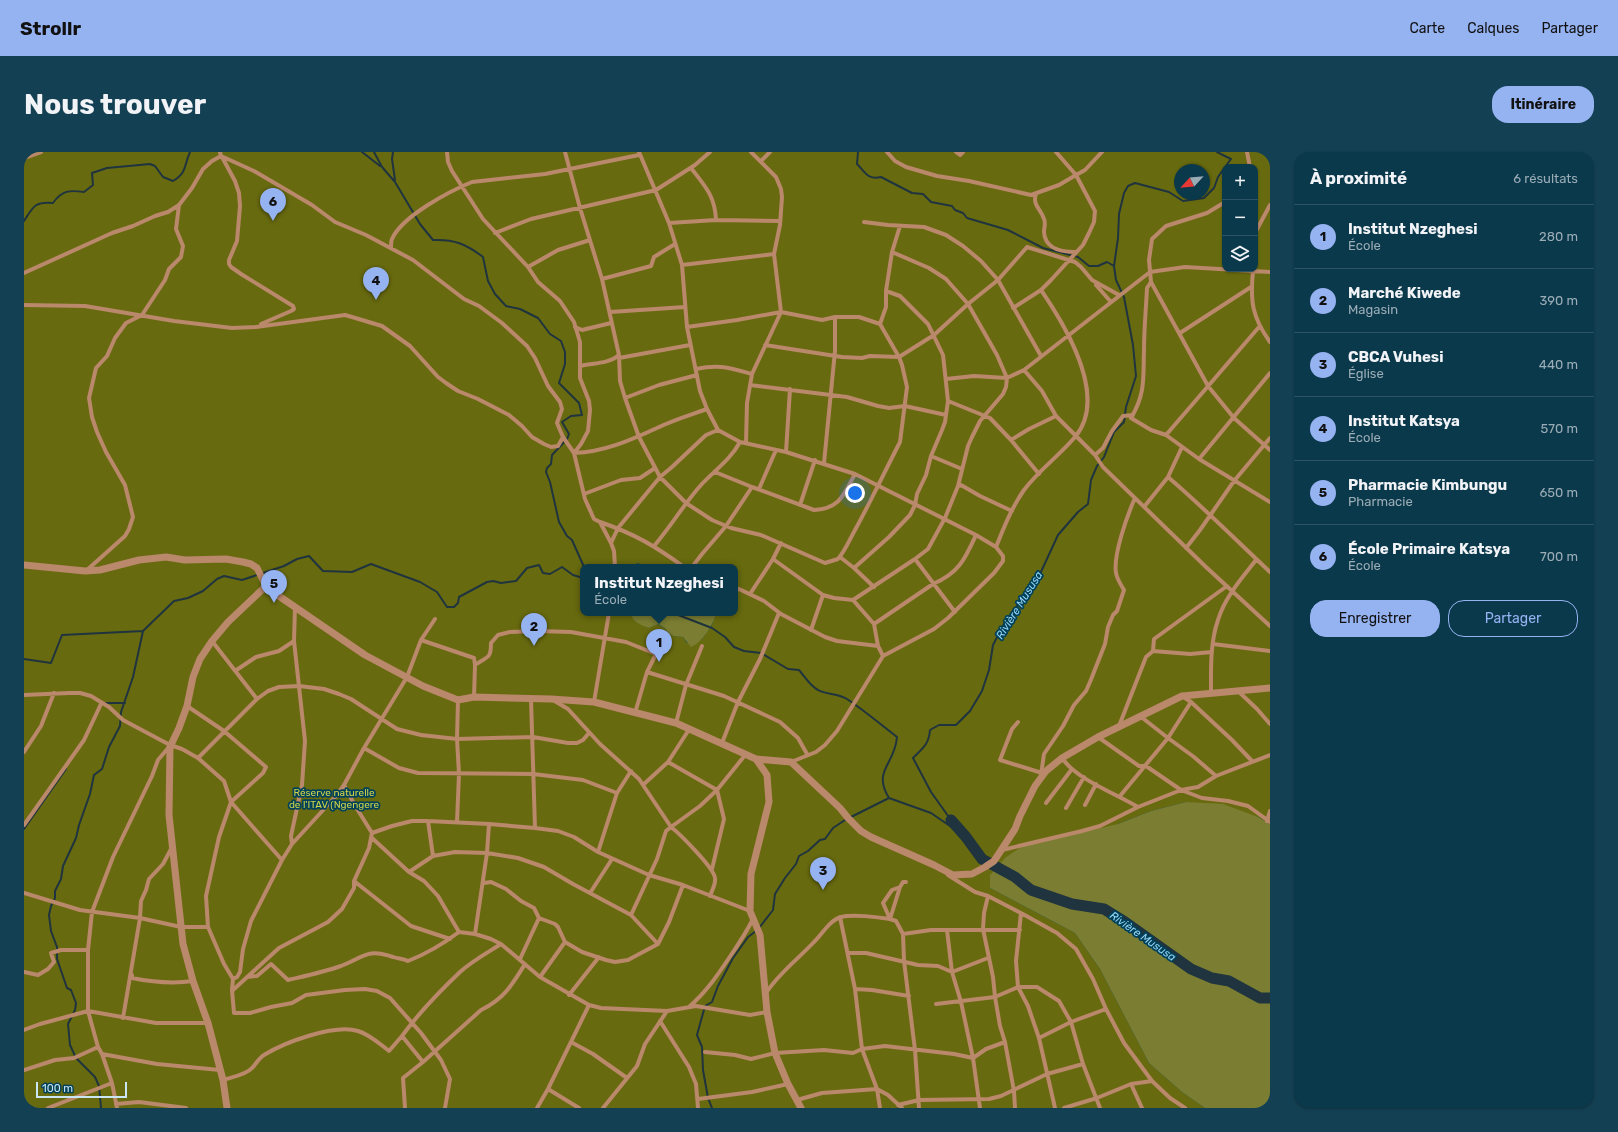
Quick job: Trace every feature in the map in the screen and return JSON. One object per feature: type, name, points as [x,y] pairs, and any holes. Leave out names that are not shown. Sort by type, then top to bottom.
[{"type":"street","points":[[24,158],[41,152]]},
{"type":"street","points":[[447,152],[448,162],[452,171],[483,219],[528,267],[538,282],[560,301],[575,327],[580,342],[580,378],[589,401],[590,419],[588,431],[574,453]]},
{"type":"street","points":[[565,152],[580,208],[602,279],[610,312],[611,323],[619,356],[620,381],[639,437],[660,477],[686,503],[712,520],[726,526],[761,535],[825,562],[833,562],[840,557],[878,487],[900,442],[907,387],[899,357],[880,324],[859,317],[835,317],[822,320],[781,312],[687,327]]},
{"type":"street","points":[[495,232],[531,219],[656,190],[691,168],[710,152]]},
{"type":"street","points":[[746,443],[747,403],[752,374],[764,345],[781,312],[774,254],[780,221],[782,197],[781,189],[776,177],[751,152]]},
{"type":"street","points":[[761,161],[770,152]]},
{"type":"street","points":[[887,152],[895,161],[906,167],[937,176],[969,181],[1030,195],[1059,185],[1085,170],[1102,152]]},
{"type":"street","points":[[956,152],[960,155],[963,152]]},
{"type":"street","points":[[1013,308],[1041,290],[1070,260],[1074,252],[1083,245],[1094,222],[1095,211],[1076,175],[1056,152]]},
{"type":"street","points":[[1247,152],[1249,164]]},
{"type":"street","points":[[24,565],[85,571],[100,570],[139,560],[166,557],[184,560],[226,559],[251,564],[257,568],[266,586],[365,655],[406,677],[458,700],[474,697],[551,699],[594,702],[676,723],[756,759],[790,762],[807,754],[816,752],[826,745],[837,731],[848,710],[883,656],[934,629],[955,612],[980,588],[1003,562],[1003,556],[996,547],[976,535],[945,518],[878,487],[855,474],[815,460],[740,442],[718,430],[700,391],[687,327],[682,265],[669,223],[639,153],[570,170],[472,182],[433,202],[406,222],[392,239],[391,248]]},
{"type":"street","points":[[24,273],[120,229],[133,226],[168,212],[179,205],[192,188],[203,169],[221,154]]},
{"type":"street","points":[[221,154],[254,171],[312,205],[335,222],[366,235],[413,260],[464,299],[484,309],[502,323],[527,346],[535,358],[548,386],[560,402],[561,413],[557,419],[557,423],[564,438],[574,453],[584,494],[594,519],[618,528],[654,546],[680,564]]},
{"type":"street","points":[[221,154],[235,181],[239,193],[240,206],[237,241],[229,260],[229,264],[241,274],[293,306],[294,309],[291,312],[256,327]]},
{"type":"street","points":[[691,168],[710,191],[716,209],[716,220]]},
{"type":"street","points":[[1036,194],[1035,205],[1044,219],[1044,233],[1047,241],[1052,247],[1060,252],[1074,252]]},
{"type":"street","points":[[1222,204],[1206,212],[1166,226],[1152,239],[1150,250],[1151,282],[1208,386],[1234,418],[1270,450]]},
{"type":"street","points":[[85,571],[124,536],[129,530],[133,517],[125,485],[106,452],[97,432],[92,417],[89,398],[98,364],[107,356],[115,338],[126,323],[142,315],[165,280],[168,269],[181,257],[183,246],[176,229],[179,205]]},
{"type":"street","points":[[1258,228],[1270,205]]},
{"type":"street","points":[[1265,214],[1270,217]]},
{"type":"street","points":[[669,223],[716,220],[780,221]]},
{"type":"street","points":[[864,222],[924,227],[946,235],[963,246],[982,261],[998,280],[1041,356]]},
{"type":"street","points":[[880,324],[886,307],[886,291],[892,252],[900,226]]},
{"type":"street","points":[[528,267],[558,250],[590,240]]},
{"type":"street","points":[[602,279],[651,266],[654,257],[675,244]]},
{"type":"street","points":[[764,345],[834,356],[862,358],[870,356],[899,357],[934,335],[968,304],[998,280],[1027,247],[1070,260],[1081,267],[1111,302]]},
{"type":"street","points":[[773,558],[823,595],[853,600],[915,559],[928,549],[945,518],[958,486],[970,442],[980,421],[1006,388],[1007,378],[997,355],[968,304],[946,279],[935,272],[892,252]]},
{"type":"street","points":[[682,265],[774,254]]},
{"type":"street","points":[[946,379],[974,376],[1007,378],[1024,370],[1150,272],[1185,267],[1222,269]]},
{"type":"street","points":[[1258,271],[1270,272]]},
{"type":"street","points":[[1253,272],[1251,286],[1252,300],[1259,327],[1270,342]]},
{"type":"street","points":[[1092,280],[1119,295]]},
{"type":"street","points":[[1131,415],[1138,404],[1144,381],[1147,288],[1151,282]]},
{"type":"street","points":[[1180,333],[1251,286]]},
{"type":"street","points":[[996,547],[1012,511],[1026,488],[1076,436],[1086,415],[1088,404],[1087,390],[1076,351],[1041,290]]},
{"type":"street","points":[[854,568],[889,537],[910,515],[942,430],[948,401],[943,355],[928,324],[900,296],[886,291]]},
{"type":"street","points":[[24,305],[85,306],[210,327],[232,328],[256,327],[345,315],[382,326],[410,346],[438,377],[458,391],[478,398],[509,415],[532,437],[551,447],[558,446],[564,438]]},
{"type":"street","points":[[610,312],[686,307]]},
{"type":"street","points":[[824,463],[834,356],[835,317]]},
{"type":"street","points":[[575,327],[582,330],[611,323]]},
{"type":"street","points":[[1166,435],[1259,327]]},
{"type":"street","points":[[580,366],[607,361],[619,356],[690,345]]},
{"type":"street","points":[[696,369],[721,366],[752,374]]},
{"type":"street","points":[[1024,370],[1042,391],[1056,416],[1096,457],[1103,467],[1186,548],[1270,626]]},
{"type":"street","points":[[1199,459],[1270,373]]},
{"type":"street","points":[[625,398],[660,385],[697,374]]},
{"type":"street","points":[[750,385],[846,397],[888,408],[905,406],[946,415]]},
{"type":"street","points":[[786,452],[790,389]]},
{"type":"street","points":[[948,401],[986,415],[998,425],[1039,474]]},
{"type":"street","points":[[574,453],[610,447],[639,437],[707,409]]},
{"type":"street","points":[[1096,457],[1123,416],[1131,415]]},
{"type":"street","points":[[1131,415],[1131,418],[1151,430],[1166,435],[1234,482],[1270,502]]},
{"type":"street","points":[[1011,440],[1029,428],[1056,416]]},
{"type":"street","points":[[611,542],[618,528],[660,477],[706,435],[718,430]]},
{"type":"street","points":[[1186,548],[1234,482],[1270,438]]},
{"type":"street","points":[[654,546],[686,503],[737,448],[740,442]]},
{"type":"street","points":[[1144,507],[1168,477],[1182,447]]},
{"type":"street","points":[[759,489],[776,450]]},
{"type":"street","points":[[931,456],[962,470]]},
{"type":"street","points":[[800,505],[815,460]]},
{"type":"street","points":[[584,494],[621,480],[640,478],[655,468]]},
{"type":"street","points":[[715,472],[814,510],[830,508],[840,500],[855,474]]},
{"type":"street","points":[[1168,477],[1211,515],[1256,560],[1269,569]]},
{"type":"street","points":[[958,486],[961,485],[1012,511]]},
{"type":"street","points":[[694,564],[726,526],[752,487]]},
{"type":"street","points":[[940,869],[953,875],[972,874],[992,863],[1015,829],[1041,775],[1044,754],[1063,726],[1074,705],[1086,691],[1105,644],[1108,627],[1113,615],[1117,611],[1124,590],[1116,574],[1115,563],[1125,520],[1135,498]]},
{"type":"street","points":[[600,522],[611,542],[614,564]]},
{"type":"street","points":[[874,624],[933,584],[944,580],[962,564],[976,535]]},
{"type":"street","points":[[750,594],[781,543]]},
{"type":"street","points":[[840,557],[874,587]]},
{"type":"street","points":[[915,559],[955,612]]},
{"type":"street","points":[[1211,694],[1212,652],[1218,619],[1232,591],[1256,560]]},
{"type":"street","points":[[186,1108],[138,1102],[116,1106],[112,1083],[98,1047],[88,1011],[88,950],[92,912],[113,857],[152,776],[158,760],[170,746],[179,728],[187,706],[193,677],[200,659],[212,641],[228,622],[266,586]]},
{"type":"street","points":[[1119,726],[1146,657],[1153,651],[1154,639],[1227,586]]},
{"type":"street","points":[[738,589],[764,601],[779,612],[825,638],[836,641],[878,646]]},
{"type":"street","points":[[811,630],[823,595]]},
{"type":"street","points":[[853,600],[874,624],[878,646],[883,656]]},
{"type":"street","points":[[292,844],[291,836],[302,785],[305,741],[294,641],[295,606]]},
{"type":"street","points":[[722,743],[738,702],[760,659],[779,612]]},
{"type":"street","points":[[594,702],[608,616]]},
{"type":"street","points":[[233,979],[240,972],[243,949],[251,921],[282,860],[292,844],[336,796],[344,785],[406,677],[421,640],[435,619]]},
{"type":"street","points":[[475,664],[489,656],[491,653],[491,643],[498,635],[510,632],[571,632],[626,642],[656,654],[647,672],[635,713]]},
{"type":"street","points":[[421,640],[474,658],[474,697]]},
{"type":"street","points":[[212,641],[257,699]]},
{"type":"street","points":[[235,671],[256,657],[279,651],[294,641]]},
{"type":"street","points":[[1214,644],[1270,651]]},
{"type":"street","points":[[676,723],[686,685],[702,646]]},
{"type":"street","points":[[1153,651],[1190,654],[1212,652]]},
{"type":"street","points":[[647,672],[724,696],[780,722],[798,738],[807,754]]},
{"type":"street","points":[[198,758],[257,699],[268,691],[279,687],[299,686],[324,689],[339,694],[397,728],[422,735],[457,739],[532,737],[577,743],[583,740],[589,733]]},
{"type":"street","points":[[1041,775],[1062,758],[1098,737],[1182,696],[1270,688]]},
{"type":"street","points":[[1238,691],[1258,709],[1270,724]]},
{"type":"street","points":[[24,752],[41,726],[54,693]]},
{"type":"street","points":[[24,695],[80,693],[90,696],[101,704],[109,707],[123,720],[170,746],[182,749],[198,758],[224,781],[231,802],[282,860]]},
{"type":"street","points":[[1182,696],[1191,702],[1243,750],[1252,761]]},
{"type":"street","points":[[531,699],[535,828]]},
{"type":"street","points":[[551,699],[568,709],[600,744],[644,784],[671,827],[712,870],[716,880],[710,896]]},
{"type":"street","points":[[457,822],[459,774],[457,739],[458,700]]},
{"type":"street","points":[[1120,796],[1168,738],[1191,702]]},
{"type":"street","points":[[24,825],[84,740],[101,704]]},
{"type":"street","points":[[187,706],[224,731],[266,767],[263,772],[231,802],[219,837],[206,896],[208,927],[224,964],[233,979],[232,990],[234,1013],[250,1013],[292,1003],[306,996],[345,990],[365,989],[377,991],[390,998],[436,1052],[446,1068],[450,1079],[445,1108]]},
{"type":"street","points":[[1140,716],[1194,757],[1216,776]]},
{"type":"street","points":[[1018,722],[1012,729],[1000,760],[1041,775]]},
{"type":"street","points":[[644,784],[668,762],[690,728]]},
{"type":"street","points":[[1098,737],[1139,766],[1146,766],[1181,790],[1202,798],[1228,801],[1248,806],[1268,821],[1270,811]]},
{"type":"street","points":[[170,746],[169,815],[183,944],[193,981],[208,1023],[223,1080],[227,1108]]},
{"type":"street","points":[[364,748],[403,770],[418,773],[533,774],[583,780],[617,793]]},
{"type":"street","points":[[631,915],[657,859],[666,831],[700,806],[717,790],[746,754]]},
{"type":"street","points":[[1002,850],[1100,826],[1138,807],[1181,790],[1198,787],[1216,776],[1270,755]]},
{"type":"street","points":[[1062,758],[1067,766],[1084,777],[1138,807]]},
{"type":"street","points":[[756,759],[767,775],[769,802],[751,874],[750,911],[760,935],[767,1012],[775,1053],[800,1108]]},
{"type":"street","points":[[668,762],[717,790],[724,819],[712,870]]},
{"type":"street","points":[[790,762],[846,814],[861,831],[871,837],[934,865],[956,881],[975,892],[988,896],[1057,933],[1076,949],[1093,979],[1106,1009],[1124,1043],[1152,1081],[1170,1098],[1185,1108]]},
{"type":"street","points":[[1046,803],[1072,769]]},
{"type":"street","points":[[598,852],[617,793],[631,771]]},
{"type":"street","points":[[1066,808],[1084,777]]},
{"type":"street","points":[[1085,805],[1096,784]]},
{"type":"street","points":[[344,785],[372,836],[409,872],[424,881],[438,896],[459,932]]},
{"type":"street","points":[[428,821],[433,856]]},
{"type":"street","points":[[232,990],[279,948],[328,922],[342,909],[354,888],[354,881],[372,836],[392,826],[412,822],[457,822],[558,831],[574,837],[612,859],[750,911]]},
{"type":"street","points":[[475,934],[484,882],[489,824]]},
{"type":"street","points":[[123,1018],[140,918],[141,901],[149,879],[169,855],[171,843]]},
{"type":"street","points":[[409,872],[433,856],[455,852],[487,853],[518,858],[544,867],[631,915],[658,944]]},
{"type":"street","points":[[590,893],[612,859]]},
{"type":"street","points":[[354,881],[411,926],[450,939]]},
{"type":"street","points":[[484,882],[491,882],[506,889],[521,901],[534,908],[539,918],[555,924],[558,927],[565,942],[582,952],[615,962],[628,960],[658,944],[669,922],[683,885]]},
{"type":"street","points":[[890,919],[883,903],[892,890],[900,886],[903,882],[906,882]]},
{"type":"street","points":[[890,919],[900,886]]},
{"type":"street","points":[[24,893],[59,905],[92,912],[140,918],[181,927],[208,927]]},
{"type":"street","points":[[988,896],[984,913],[983,929],[993,977],[1000,1026],[1005,1042],[1014,1091],[1015,1108]]},
{"type":"street","points":[[1021,913],[1016,961],[1018,987],[1028,1006],[1039,1038],[1055,1108]]},
{"type":"street","points":[[766,994],[774,981],[814,942],[827,927],[840,917],[863,916],[896,921],[903,934],[904,961],[915,1050],[919,1108]]},
{"type":"street","points":[[840,917],[855,990],[862,1049],[877,1089],[880,1108]]},
{"type":"street","points":[[520,959],[539,918]]},
{"type":"street","points":[[690,1006],[702,996],[722,970],[754,922]]},
{"type":"street","points":[[903,934],[931,930],[1020,930]]},
{"type":"street","points":[[947,930],[952,972],[962,1002],[980,1099],[980,1108]]},
{"type":"street","points":[[246,977],[257,976],[271,964],[288,980],[341,966],[366,954],[378,952],[395,958],[403,958],[408,961],[422,956],[459,932],[475,934],[501,944],[540,977],[569,995],[589,1005],[601,1008],[667,1010],[690,1006],[704,1006],[750,1015],[767,1012]]},
{"type":"street","points":[[540,977],[565,942]]},
{"type":"street","points":[[223,1080],[247,1072],[263,1055],[304,1038],[328,1031],[358,1031],[372,1038],[389,1051],[412,1023],[460,971],[501,944]]},
{"type":"street","points":[[24,972],[38,975],[48,969],[54,962],[51,953],[55,951],[88,950]]},
{"type":"street","points":[[848,953],[866,953],[918,965],[938,966],[952,972],[988,958]]},
{"type":"street","points":[[569,995],[599,957]]},
{"type":"street","points":[[405,1108],[403,1078],[436,1052],[481,1010],[503,996],[525,964]]},
{"type":"street","points":[[131,971],[132,978],[143,980],[177,984],[193,981]]},
{"type":"street","points":[[936,1004],[995,997],[1018,987],[1037,988],[1059,1001],[1071,1022],[1083,1064],[1100,1108]]},
{"type":"street","points":[[855,990],[872,990],[909,996]]},
{"type":"street","points":[[537,1108],[572,1042],[589,1005]]},
{"type":"street","points":[[1039,1038],[1071,1022],[1106,1009]]},
{"type":"street","points":[[602,1108],[637,1066],[644,1044],[667,1010]]},
{"type":"street","points":[[24,1030],[88,1011],[156,1023],[208,1023]]},
{"type":"street","points":[[660,1021],[689,1067],[696,1084],[698,1108]]},
{"type":"street","points":[[402,1036],[423,1062]]},
{"type":"street","points":[[572,1042],[593,1054],[627,1078]]},
{"type":"street","points":[[705,1052],[751,1058],[775,1053],[824,1050],[853,1053],[862,1049],[897,1046],[973,1058],[986,1049],[1005,1042]]},
{"type":"street","points":[[24,1070],[55,1060],[76,1057],[98,1047]]},
{"type":"street","points":[[102,1054],[157,1064],[220,1070]]},
{"type":"street","points":[[898,1105],[919,1100],[980,1099],[1001,1096],[1047,1074],[1083,1064]]},
{"type":"street","points":[[1064,1108],[1097,1098],[1131,1084],[1152,1081]]},
{"type":"street","points":[[48,1108],[112,1083]]},
{"type":"street","points":[[698,1099],[752,1092],[788,1084]]},
{"type":"street","points":[[1131,1084],[1142,1108]]},
{"type":"street","points":[[548,1089],[579,1108]]},
{"type":"street","points":[[797,1100],[822,1093],[877,1089],[888,1095],[902,1108]]},
{"type":"green space","name":"Réserve naturelle de l'ITAV (Ngengere","points":[[24,152],[1270,152],[1270,824],[1258,817],[1186,802],[1151,811],[1118,824],[990,888],[1075,933],[1100,969],[1149,1063],[1182,1092],[1205,1108],[24,1108]]},
{"type":"shaded area","points":[[632,616],[715,616],[707,633],[699,642],[691,647],[683,637],[673,636],[668,633],[665,628],[658,624],[649,628],[633,619]]},
{"type":"shaded area","points":[[1186,802],[1223,804],[1258,817],[1270,824],[1270,1108],[1205,1108],[1182,1092],[1149,1063],[1100,969],[1075,933],[990,888],[990,875],[1005,858],[1021,847],[1118,824],[1151,811]]},
{"type":"waterway","points":[[24,221],[32,209],[38,204],[53,203],[63,193],[70,191],[84,192],[93,185],[92,173],[107,168],[150,164],[155,166],[163,177],[173,181],[183,172],[190,152]]},
{"type":"waterway","points":[[362,152],[380,166]]},
{"type":"waterway","points":[[374,152],[382,167],[395,182],[420,224],[433,240],[447,240],[460,243],[483,257],[488,281],[495,294],[506,306],[520,309],[538,318],[550,334],[561,341],[565,352],[565,364],[559,383],[579,403],[582,415],[571,416],[562,422],[569,434],[567,439],[552,455],[551,464],[547,468],[546,472],[550,482],[559,522],[567,536],[572,540],[583,564]]},
{"type":"waterway","points":[[393,152],[392,159],[395,180]]},
{"type":"waterway","points":[[858,152],[857,164],[870,177],[881,177],[912,193],[923,194],[931,202],[952,206],[955,210],[963,213],[967,218],[1008,230],[1043,248],[1078,257],[1089,266],[1098,266],[1107,262],[1114,266]]},
{"type":"waterway","name":"Rivière Mususa","points":[[1217,152],[1231,159],[1227,164]]},
{"type":"waterway","name":"Rivière Mususa","points":[[951,820],[931,792],[913,758],[927,742],[930,730],[939,725],[956,725],[970,711],[982,691],[989,670],[993,645],[1004,624],[1040,574],[1058,535],[1078,512],[1088,504],[1091,480],[1097,466],[1104,457],[1114,432],[1124,422],[1126,407],[1136,376],[1133,345],[1124,297],[1116,280],[1114,266],[1118,238],[1119,214],[1124,193],[1128,186],[1135,183],[1169,192],[1183,201],[1204,198],[1214,188],[1222,171]]},
{"type":"waterway","points":[[101,1108],[99,1086],[95,1077],[76,1058],[70,1045],[68,1024],[75,1010],[76,1003],[71,990],[67,988],[57,959],[57,947],[51,931],[49,915],[55,898],[55,891],[61,879],[63,866],[76,838],[90,794],[94,775],[102,769],[109,747],[120,726],[121,712],[133,677],[143,631],[174,601],[188,598],[203,591],[217,579],[224,576],[242,580],[284,566],[297,559],[309,556],[323,571],[352,572],[371,564],[420,582],[437,592],[447,607],[454,607],[458,603],[459,597],[487,582],[493,581],[501,583],[516,581],[527,568],[539,565],[543,573],[550,574],[562,567],[573,575],[580,577]]},
{"type":"waterway","points":[[681,616],[712,628],[725,637],[734,647],[744,651],[761,653],[788,669],[799,670],[815,688],[821,692],[844,697],[897,737],[893,754],[886,768],[883,781],[884,788],[889,798],[931,813],[966,837]]},
{"type":"waterway","points":[[24,659],[51,663],[62,635],[143,631]]},
{"type":"waterway","points":[[103,703],[125,703]]},
{"type":"waterway","points":[[24,829],[66,769]]},
{"type":"waterway","points":[[759,928],[773,910],[775,894],[796,864],[799,856],[808,851],[820,840],[825,839],[833,828],[845,820],[889,798]]},
{"type":"waterway","name":"Rivière Mususa","points":[[951,820],[982,859],[1015,877],[1031,890],[1072,904],[1104,909],[1125,922],[1191,969],[1212,978],[1229,981],[1260,998],[1270,998]]},
{"type":"waterway","points":[[712,1108],[708,1098],[703,1070],[702,1047],[697,1035],[705,1006],[712,1002],[718,986],[733,958],[748,937],[756,931]]},
{"type":"place","name":"École Primaire Katsya","points":[[273,221]]},
{"type":"place","name":"Institut Katsya","points":[[376,300]]},
{"type":"place","name":"Pharmacie Kimbungu","points":[[274,603]]},
{"type":"place","name":"Marché Kiwede","points":[[534,646]]},
{"type":"place","name":"Institut Nzeghesi","points":[[659,662]]},
{"type":"place","name":"CBCA Vuhesi","points":[[823,890]]}]
